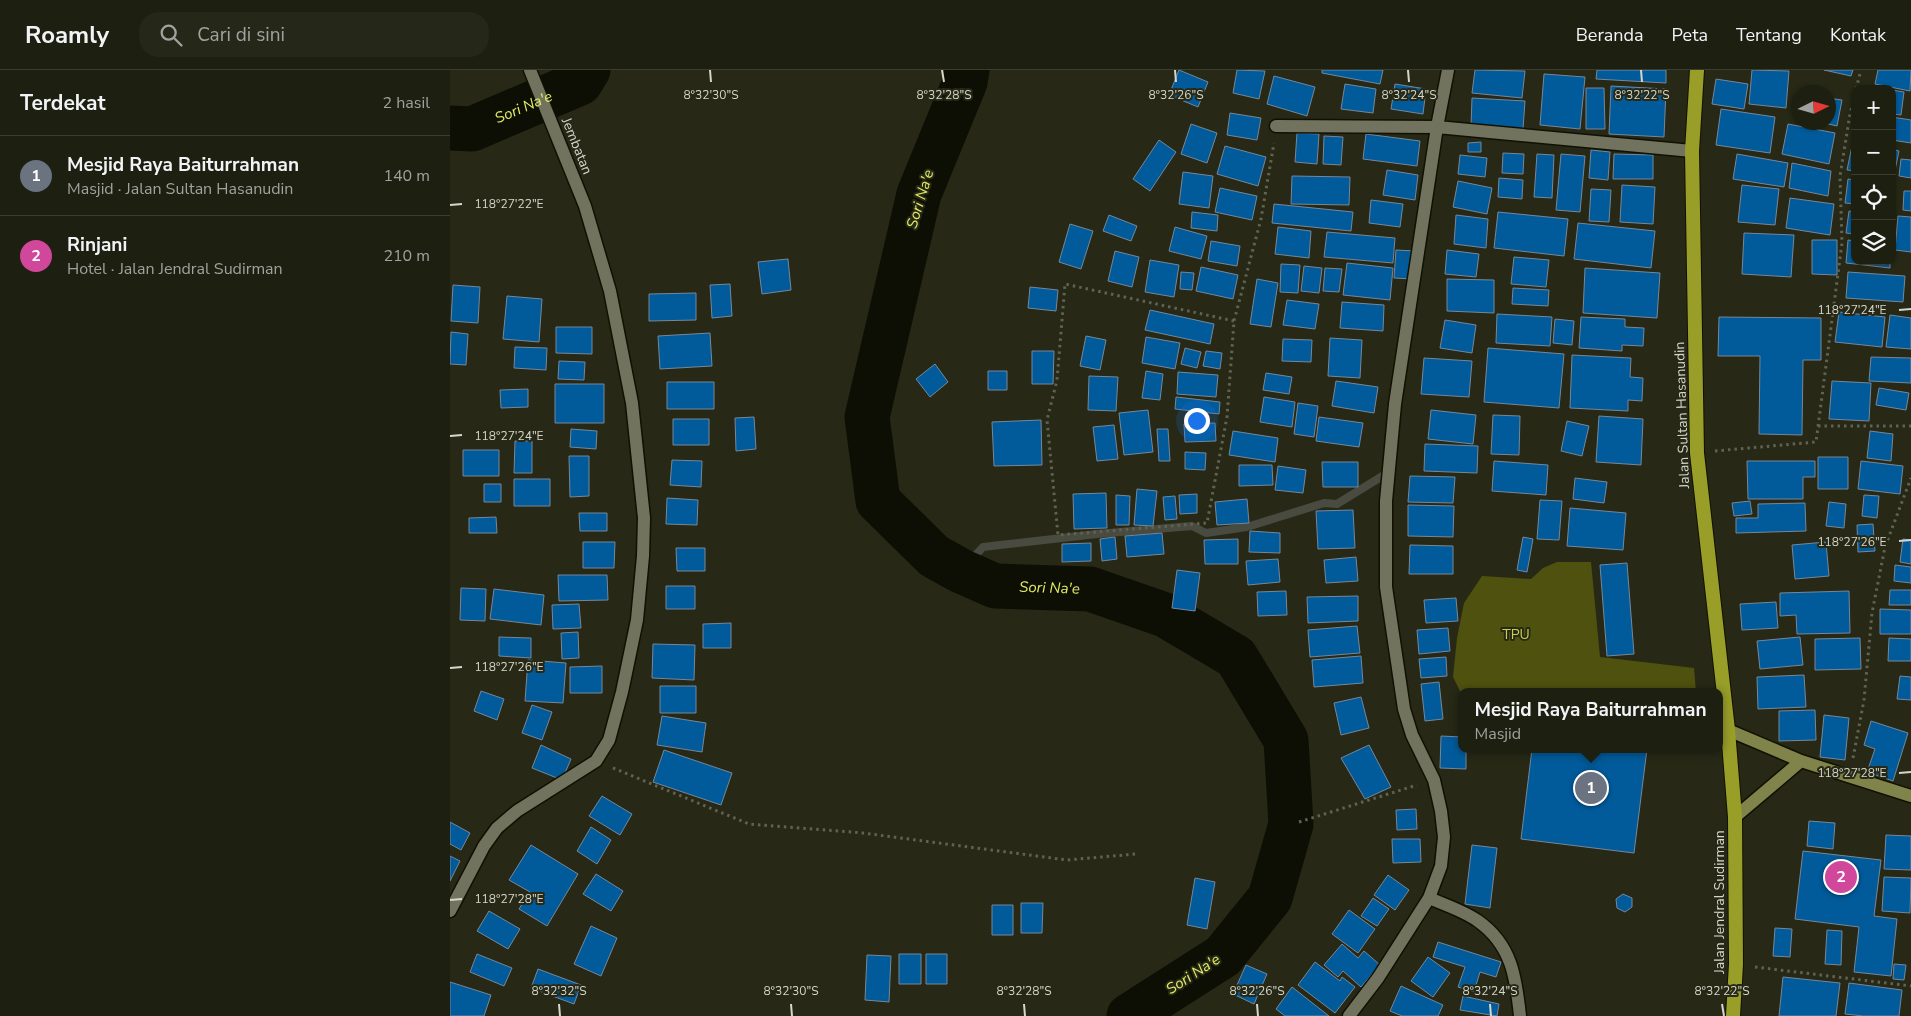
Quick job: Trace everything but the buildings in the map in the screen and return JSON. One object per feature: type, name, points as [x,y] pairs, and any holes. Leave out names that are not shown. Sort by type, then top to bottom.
[{"type":"highway","name":"Jalan Sultan Hasanudin","points":[[1697,70],[1692,151],[1697,452],[1728,730],[1735,818]]},
{"type":"highway","name":"Jalan Jendral Sudirman","points":[[1733,1016],[1736,964],[1735,818]]},
{"type":"main road","points":[[1728,730],[1801,761],[1911,796]]},
{"type":"main road","points":[[1735,818],[1801,761]]},
{"type":"street","name":"Jembatan","points":[[530,70],[585,206],[610,291],[630,394],[644,518],[643,556],[636,620],[622,692],[609,740],[596,761]]},
{"type":"street","points":[[1349,1016],[1378,978],[1429,898],[1441,866],[1444,838],[1434,780],[1412,735],[1404,709],[1386,587],[1386,501],[1395,404],[1437,126],[1448,70]]},
{"type":"street","points":[[1276,126],[1437,126],[1692,151]]},
{"type":"street","points":[[450,911],[484,846],[497,828],[518,810],[596,761]]},
{"type":"street","points":[[1429,898],[1478,921],[1497,938],[1509,956],[1517,985],[1520,1016]]},
{"type":"path","points":[[1857,85],[1860,70]]},
{"type":"path","points":[[1697,452],[1816,442],[1842,243],[1840,176],[1851,110]]},
{"type":"path","points":[[1234,321],[1065,284],[1057,380],[1047,420],[1058,535],[1207,523],[1227,417],[1234,321],[1262,220],[1276,126]]},
{"type":"path","points":[[1818,426],[1911,426]]},
{"type":"path","points":[[1852,777],[1852,764],[1864,700],[1872,613],[1885,547],[1911,478]]},
{"type":"path","points":[[596,761],[750,824],[863,833],[1067,860],[1136,854]]},
{"type":"path","points":[[1299,822],[1434,780]]},
{"type":"path","points":[[1736,964],[1911,986]]},
{"type":"green space","name":"TPU","points":[[1557,562],[1591,562],[1600,657],[1694,668],[1696,688],[1458,688],[1453,677],[1457,638],[1464,603],[1482,576],[1531,579],[1543,568]]},
{"type":"waterway","name":"Sori Na'e","points":[[450,128],[472,129],[580,83],[588,70]]},
{"type":"waterway","name":"Sori Na'e","points":[[967,70],[965,82],[919,194],[867,417],[878,501],[934,556],[961,571],[995,586],[1090,589],[1165,615],[1236,657],[1286,740],[1291,824],[1270,898],[1223,956],[1129,1016]]},
{"type":"waterway","points":[[961,571],[983,547],[1097,534],[1192,526],[1206,533],[1247,527],[1324,503],[1337,504],[1389,472]]},
{"type":"place","name":"Mesjid Raya Baiturrahman","points":[[1591,788]]},
{"type":"place","name":"Rinjani","points":[[1841,877]]}]
